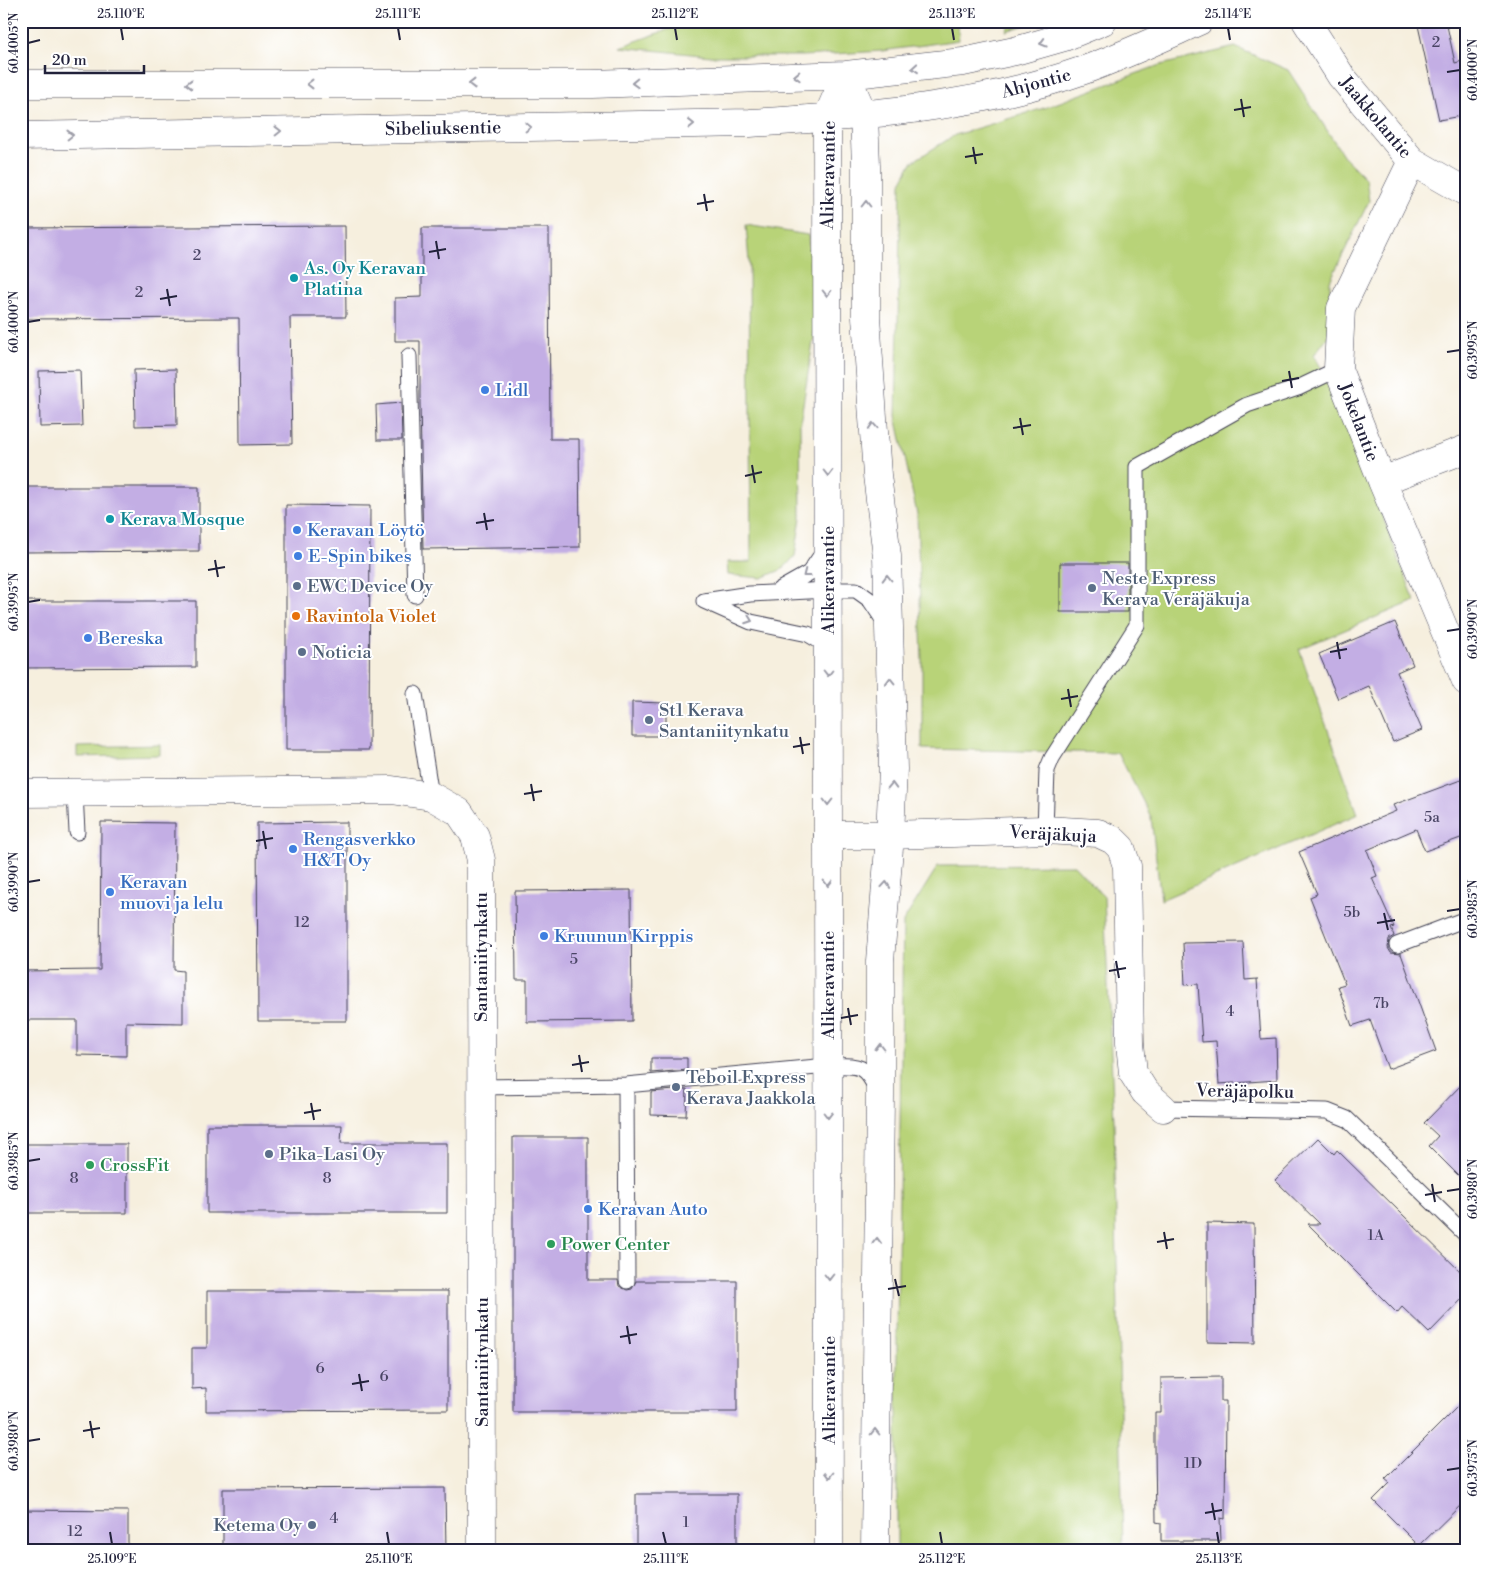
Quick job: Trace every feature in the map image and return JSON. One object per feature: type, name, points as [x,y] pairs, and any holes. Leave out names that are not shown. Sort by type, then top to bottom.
[{"type":"main road","name":"Ahjontie","points":[[846,75],[963,62],[1015,51],[1064,37],[1103,21]]},
{"type":"main road","name":"Ahjontie","points":[[864,116],[915,110],[1022,88],[1083,70],[1199,21]]},
{"type":"main road","name":"Jaakkolantie","points":[[1306,21],[1341,76],[1412,161],[1466,192]]},
{"type":"main road","points":[[21,84],[593,84],[846,75]]},
{"type":"main road","name":"Alikeravantie","points":[[846,75],[864,116],[866,166],[866,317],[876,475],[887,556],[893,769],[880,961],[874,1551]]},
{"type":"main road","name":"Alikeravantie","points":[[829,1551],[827,118],[846,75]]},
{"type":"main road","name":"Sibeliuksentie","points":[[21,136],[740,123],[864,116]]},
{"type":"main road","name":"Jokelantie","points":[[1412,161],[1341,308],[1338,369],[1382,481],[1466,681]]},
{"type":"main road","points":[[1382,481],[1466,449]]},
{"type":"main road","name":"Santaniitynkatu","points":[[21,793],[392,790],[431,796],[459,812],[475,836],[481,860],[482,1551]]},
{"type":"main road","name":"Veräjäkuja","points":[[828,834],[890,835],[1045,830],[1098,833],[1113,840],[1121,848],[1127,866],[1132,1073],[1145,1092],[1163,1108]]},
{"type":"lane","points":[[410,356],[414,595]]},
{"type":"lane","points":[[1045,830],[1047,770],[1052,758],[1137,625],[1137,467],[1247,406],[1298,388],[1338,369]]},
{"type":"lane","points":[[774,593],[810,573],[828,545]]},
{"type":"lane","points":[[828,646],[808,634],[751,622],[704,601],[750,594],[856,590],[870,600],[888,626]]},
{"type":"lane","points":[[415,694],[431,796]]},
{"type":"lane","points":[[75,793],[76,832]]},
{"type":"lane","points":[[1397,945],[1466,919]]},
{"type":"lane","points":[[481,1087],[626,1085],[828,1066],[856,1066],[869,1074],[880,1096]]},
{"type":"lane","points":[[626,1085],[627,1281]]},
{"type":"lane","name":"Veräjäpolku","points":[[1163,1108],[1327,1111],[1347,1119],[1466,1235]]},
{"type":"green space","points":[[691,21],[957,21],[959,40],[882,51],[803,56],[711,56],[620,47]]},
{"type":"green space","points":[[1011,21],[1038,21],[1006,31]]},
{"type":"green space","points":[[1235,47],[1288,70],[1345,158],[1366,179],[1369,201],[1330,281],[1329,335],[1314,355],[1335,393],[1415,601],[1299,649],[1358,814],[1161,900],[1151,817],[1118,753],[922,749],[922,660],[917,514],[896,416],[901,183],[912,162],[955,135],[1044,108],[1157,66]]},
{"type":"green space","points":[[746,225],[808,235],[815,330],[800,423],[801,517],[795,556],[783,569],[762,578],[728,575],[727,562],[751,562],[749,262]]},
{"type":"green space","points":[[160,745],[160,755],[77,757],[77,747]]},
{"type":"green space","points":[[1074,865],[1104,897],[1114,1122],[1123,1551],[897,1551],[897,1335],[903,922],[938,866]]},
{"type":"building","points":[[1417,21],[1446,21],[1455,63],[1466,60],[1466,115],[1439,120]]},
{"type":"building","points":[[345,226],[346,317],[290,317],[292,444],[240,445],[239,318],[21,319],[21,228]]},
{"type":"building","name":"Lidl","points":[[422,228],[549,228],[550,439],[579,439],[580,547],[423,549],[420,341],[395,341],[395,298],[422,297]]},
{"type":"building","points":[[176,369],[177,425],[135,426],[134,370]]},
{"type":"building","points":[[80,370],[82,426],[40,427],[39,371]]},
{"type":"building","points":[[401,403],[402,440],[377,440],[376,405]]},
{"type":"building","name":"Kerava Mosque","points":[[21,487],[199,487],[199,551],[21,552]]},
{"type":"building","points":[[286,505],[370,506],[369,750],[286,750]]},
{"type":"building","points":[[1060,563],[1128,563],[1128,612],[1060,612]]},
{"type":"building","points":[[21,601],[196,601],[196,667],[21,668]]},
{"type":"building","points":[[1395,622],[1413,665],[1397,672],[1422,730],[1393,742],[1369,686],[1338,699],[1319,654]]},
{"type":"building","points":[[632,702],[666,703],[666,736],[632,736]]},
{"type":"building","points":[[1466,778],[1466,836],[1425,851],[1416,829],[1367,850],[1377,876],[1372,878],[1394,927],[1391,928],[1394,936],[1389,939],[1388,948],[1391,953],[1401,954],[1436,1051],[1388,1069],[1370,1020],[1352,1026],[1338,986],[1345,984],[1310,897],[1317,894],[1299,852],[1396,811],[1393,805]]},
{"type":"building","points":[[101,822],[175,823],[174,970],[183,971],[183,1023],[126,1022],[126,1056],[77,1055],[77,1020],[21,1020],[21,971],[100,970]]},
{"type":"building","points":[[347,822],[347,1021],[258,1021],[257,823]]},
{"type":"building","points":[[631,890],[632,1021],[527,1022],[527,980],[516,980],[515,891]]},
{"type":"building","points":[[1243,942],[1245,980],[1257,979],[1261,1039],[1276,1038],[1277,1080],[1219,1084],[1216,1041],[1202,1042],[1198,984],[1185,985],[1183,943]]},
{"type":"building","points":[[651,1058],[687,1058],[687,1070],[651,1073]]},
{"type":"building","points":[[1466,1080],[1466,1183],[1429,1146],[1438,1136],[1424,1123]]},
{"type":"building","points":[[687,1089],[686,1116],[651,1115],[651,1092]]},
{"type":"building","points":[[207,1125],[342,1125],[341,1143],[447,1143],[447,1213],[207,1213]]},
{"type":"building","name":"Power Center","points":[[513,1137],[588,1137],[588,1280],[618,1280],[619,1286],[627,1290],[632,1289],[636,1281],[737,1281],[737,1412],[513,1412]]},
{"type":"building","points":[[1318,1138],[1334,1154],[1337,1150],[1466,1277],[1466,1295],[1429,1333],[1402,1307],[1397,1313],[1308,1224],[1320,1224],[1275,1180]]},
{"type":"building","points":[[21,1144],[127,1144],[127,1213],[21,1213]]},
{"type":"building","points":[[1207,1223],[1254,1224],[1255,1343],[1207,1342]]},
{"type":"building","points":[[207,1291],[448,1291],[448,1410],[206,1411],[206,1388],[192,1389],[192,1348],[207,1348]]},
{"type":"building","points":[[1221,1377],[1221,1401],[1226,1401],[1225,1519],[1220,1518],[1221,1541],[1161,1541],[1161,1523],[1156,1522],[1155,1413],[1161,1413],[1161,1378]]},
{"type":"building","points":[[1466,1398],[1466,1500],[1419,1546],[1373,1500],[1390,1483],[1385,1479]]},
{"type":"building","points":[[445,1488],[446,1551],[223,1551],[223,1489]]},
{"type":"building","points":[[636,1494],[737,1494],[737,1551],[636,1551]]},
{"type":"building","points":[[21,1510],[128,1511],[128,1551],[21,1551]]},
{"type":"place","name":"As. Oy Keravan Platina","points":[[294,278]]},
{"type":"place","name":"Lidl","points":[[485,390]]},
{"type":"place","name":"Kerava Mosque","points":[[110,519]]},
{"type":"place","name":"Keravan Löytö","points":[[297,530]]},
{"type":"place","name":"E-Spin bikes","points":[[298,556]]},
{"type":"place","name":"EWC Device Oy","points":[[297,586]]},
{"type":"place","name":"Neste Express Kerava Veräjäkuja","points":[[1092,588]]},
{"type":"place","name":"Ravintola Violet","points":[[296,616]]},
{"type":"place","name":"Bereska","points":[[88,638]]},
{"type":"place","name":"Noticia","points":[[302,652]]},
{"type":"place","name":"St1 Kerava Santaniitynkatu","points":[[649,720]]},
{"type":"place","name":"Rengasverkko H&T Oy","points":[[293,849]]},
{"type":"place","name":"Keravan muovi ja lelu","points":[[110,892]]},
{"type":"place","name":"Kruunun Kirppis","points":[[544,936]]},
{"type":"place","name":"Teboil Express Kerava Jaakkola","points":[[676,1087]]},
{"type":"place","name":"Pika-Lasi Oy","points":[[269,1154]]},
{"type":"place","name":"CrossFit","points":[[90,1165]]},
{"type":"place","name":"Keravan Auto","points":[[588,1209]]},
{"type":"place","name":"Power Center","points":[[551,1244]]},
{"type":"place","name":"Ketema Oy","points":[[312,1525]]}]
